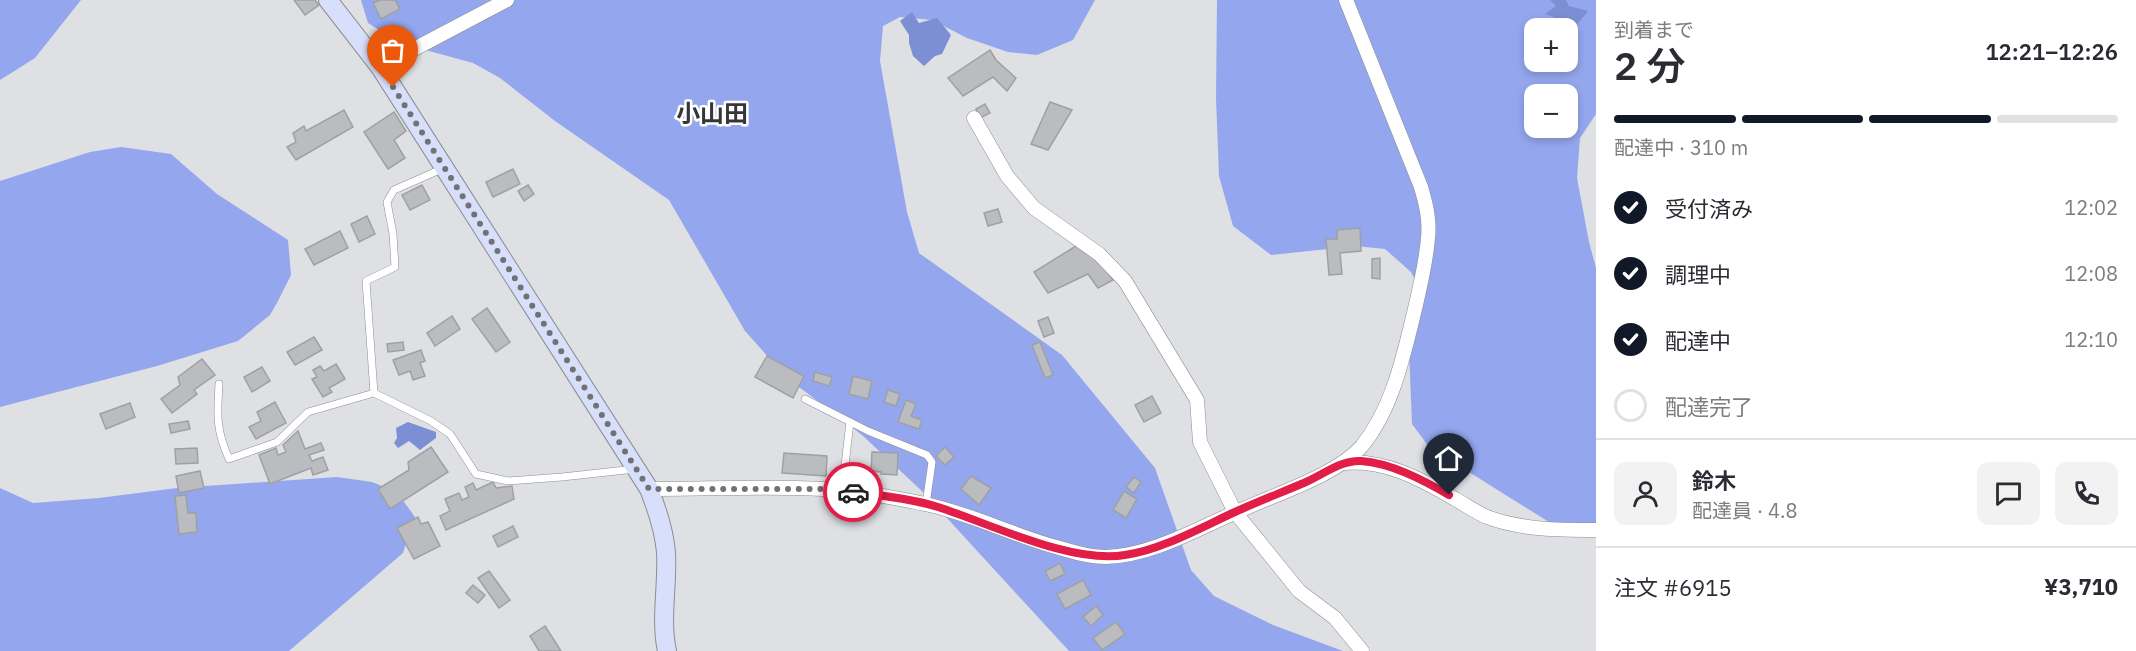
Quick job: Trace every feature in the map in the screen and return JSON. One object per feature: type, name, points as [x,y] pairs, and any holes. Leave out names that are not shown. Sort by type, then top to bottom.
[{"type":"street","points":[[328,0],[380,67],[649,489],[660,519],[666,551],[665,634],[667,651]]},
{"type":"street","points":[[380,67],[507,0]]},
{"type":"street","points":[[649,489],[824,489],[894,497],[926,504],[1045,544],[1084,555],[1104,557],[1126,555],[1170,541],[1344,463],[1361,447],[1372,431],[1391,392],[1402,359],[1421,281],[1428,236],[1428,211],[1421,187],[1346,0]]},
{"type":"street","points":[[974,118],[1007,176],[1034,208],[1099,254],[1125,281],[1197,400],[1200,442],[1235,512],[1299,591],[1335,618],[1362,651]]},
{"type":"street","points":[[1344,463],[1361,461],[1390,467],[1431,485],[1485,516],[1508,524],[1544,530],[1596,530]]},
{"type":"lane","points":[[374,393],[366,281],[395,267],[393,234],[387,202],[394,190],[445,168]]},
{"type":"lane","points":[[219,384],[217,422],[220,440],[229,459],[277,442],[308,412],[374,393],[431,421],[450,434],[476,474],[508,481],[638,469]]},
{"type":"lane","points":[[805,399],[868,431],[927,455],[932,462],[926,504]]},
{"type":"lane","points":[[842,491],[850,422]]},
{"type":"shaded area","points":[[0,0],[81,0],[35,58],[0,80]]},
{"type":"shaded area","points":[[361,0],[1095,0],[1073,40],[1037,55],[1008,52],[967,38],[932,20],[900,17],[883,26],[880,61],[907,212],[919,253],[1062,355],[1155,468],[1191,570],[1214,596],[1273,625],[1343,651],[1069,651],[924,493],[862,435],[786,377],[745,331],[669,200],[555,121],[500,78],[473,63],[400,43],[368,23]]},
{"type":"shaded area","points":[[1217,0],[1596,0],[1596,114],[1580,138],[1577,178],[1596,268],[1596,529],[1549,522],[1429,447],[1412,424],[1409,351],[1420,290],[1411,272],[1385,249],[1356,246],[1271,255],[1233,226],[1219,176],[1216,98]]},
{"type":"shaded area","points":[[1550,0],[1566,0],[1569,6],[1588,11],[1578,24],[1578,18],[1554,18],[1545,14],[1556,6]]},
{"type":"shaded area","points":[[912,12],[919,23],[937,18],[951,35],[942,54],[935,56],[924,66],[913,56],[909,35],[900,21]]},
{"type":"shaded area","points":[[121,147],[171,154],[217,194],[288,240],[291,275],[270,315],[238,341],[157,366],[0,407],[0,181],[90,152]]},
{"type":"shaded area","points":[[408,422],[436,432],[436,438],[420,450],[409,441],[398,448],[394,443],[397,438],[396,428]]},
{"type":"shaded area","points":[[337,477],[372,482],[397,492],[415,517],[403,553],[289,651],[0,651],[0,488],[33,503],[99,498],[177,488]]},
{"type":"building","points":[[294,0],[315,0],[319,5],[305,15]]},
{"type":"building","points":[[380,0],[395,0],[400,9],[381,19],[373,3]]},
{"type":"building","points":[[990,50],[996,60],[1016,78],[1007,91],[993,77],[963,96],[948,78]]},
{"type":"building","points":[[1050,102],[1072,110],[1048,150],[1031,144]]},
{"type":"building","points":[[985,104],[990,113],[980,118],[976,109]]},
{"type":"building","points":[[344,110],[353,127],[296,160],[287,147],[296,142],[293,133],[304,126],[306,131]]},
{"type":"building","points":[[394,112],[406,131],[394,140],[405,158],[388,169],[364,132]]},
{"type":"building","points":[[513,169],[520,184],[493,197],[486,182]]},
{"type":"building","points":[[422,185],[430,200],[410,210],[402,195]]},
{"type":"building","points":[[528,185],[534,194],[524,201],[518,191]]},
{"type":"building","points":[[998,209],[1002,222],[988,226],[984,213]]},
{"type":"building","points":[[367,216],[375,234],[359,242],[351,224]]},
{"type":"building","points":[[1360,228],[1361,251],[1340,253],[1342,274],[1329,275],[1326,239],[1337,239],[1337,230]]},
{"type":"building","points":[[340,231],[348,248],[314,265],[305,249]]},
{"type":"building","points":[[1076,246],[1102,264],[1113,280],[1098,288],[1088,274],[1048,293],[1034,272]]},
{"type":"building","points":[[1380,258],[1380,279],[1372,278],[1372,259]]},
{"type":"building","points":[[487,308],[510,342],[496,352],[472,319]]},
{"type":"building","points":[[452,316],[460,329],[435,346],[427,333]]},
{"type":"building","points":[[1048,317],[1054,333],[1044,337],[1038,321]]},
{"type":"building","points":[[314,337],[322,350],[295,365],[287,352]]},
{"type":"building","points":[[403,342],[404,350],[388,352],[387,344]]},
{"type":"building","points":[[1040,342],[1053,375],[1045,378],[1032,345]]},
{"type":"building","points":[[421,350],[425,361],[420,363],[425,376],[413,380],[410,371],[399,375],[393,360]]},
{"type":"building","points":[[767,356],[804,376],[793,398],[755,377]]},
{"type":"building","points":[[202,359],[215,375],[194,390],[197,394],[172,413],[161,399],[180,385],[178,377]]},
{"type":"building","points":[[336,364],[345,379],[329,388],[332,392],[323,397],[312,379],[317,377],[313,370],[320,366],[324,371]]},
{"type":"building","points":[[262,367],[270,381],[252,392],[244,377]]},
{"type":"building","points":[[815,372],[832,377],[829,386],[813,381]]},
{"type":"building","points":[[853,376],[872,381],[868,399],[849,394]]},
{"type":"building","points":[[888,390],[900,394],[896,406],[884,402]]},
{"type":"building","points":[[1152,396],[1161,413],[1144,422],[1135,405]]},
{"type":"building","points":[[906,400],[916,404],[911,416],[922,420],[919,429],[898,422]]},
{"type":"building","points":[[275,402],[286,423],[256,439],[249,427],[261,421],[257,412]]},
{"type":"building","points":[[130,403],[135,417],[106,429],[100,414]]},
{"type":"building","points":[[188,421],[190,429],[171,433],[169,424]]},
{"type":"building","points":[[298,431],[305,449],[321,443],[324,450],[309,455],[312,461],[323,457],[328,470],[313,475],[311,468],[270,484],[259,455],[276,448],[278,455],[286,452],[283,445]]},
{"type":"building","points":[[431,447],[448,472],[390,509],[378,489],[409,470],[408,462]]},
{"type":"building","points":[[945,447],[954,457],[945,465],[936,456]]},
{"type":"building","points":[[197,448],[198,463],[176,464],[175,449]]},
{"type":"building","points":[[872,452],[898,453],[897,475],[871,471]]},
{"type":"building","points":[[784,453],[827,456],[826,476],[782,473]]},
{"type":"building","points":[[200,471],[204,488],[179,493],[176,476]]},
{"type":"building","points":[[971,476],[991,488],[979,505],[961,489]]},
{"type":"building","points":[[1134,477],[1141,482],[1134,493],[1126,487]]},
{"type":"building","points":[[493,482],[496,488],[512,486],[514,499],[446,530],[440,516],[450,511],[445,499],[459,493],[462,500],[469,497],[465,487],[473,483],[476,490]]},
{"type":"building","points":[[1124,491],[1137,499],[1126,518],[1113,510]]},
{"type":"building","points":[[186,495],[188,513],[196,513],[197,532],[179,534],[175,496]]},
{"type":"building","points":[[418,517],[421,524],[428,522],[440,546],[414,559],[397,528]]},
{"type":"building","points":[[513,526],[518,537],[498,547],[493,536]]},
{"type":"building","points":[[1060,563],[1065,574],[1050,581],[1045,571]]},
{"type":"building","points":[[489,571],[510,600],[499,608],[478,578]]},
{"type":"building","points":[[1083,580],[1091,595],[1065,609],[1057,594]]},
{"type":"building","points":[[473,585],[485,595],[478,603],[466,593]]},
{"type":"building","points":[[1096,606],[1103,615],[1091,626],[1083,617]]},
{"type":"building","points":[[1116,622],[1125,634],[1102,650],[1093,638]]},
{"type":"building","points":[[545,626],[561,651],[539,651],[530,636]]},
{"type":"way so far","points":[[393,87],[649,489],[824,489],[853,492]]},
{"type":"district","name":"小山田","points":[[712,114]]},
{"type":"route","points":[[853,492],[894,497],[936,506],[1036,541],[1084,555],[1104,557],[1126,555],[1170,541],[1344,463],[1361,461],[1390,467],[1449,495]]}]
